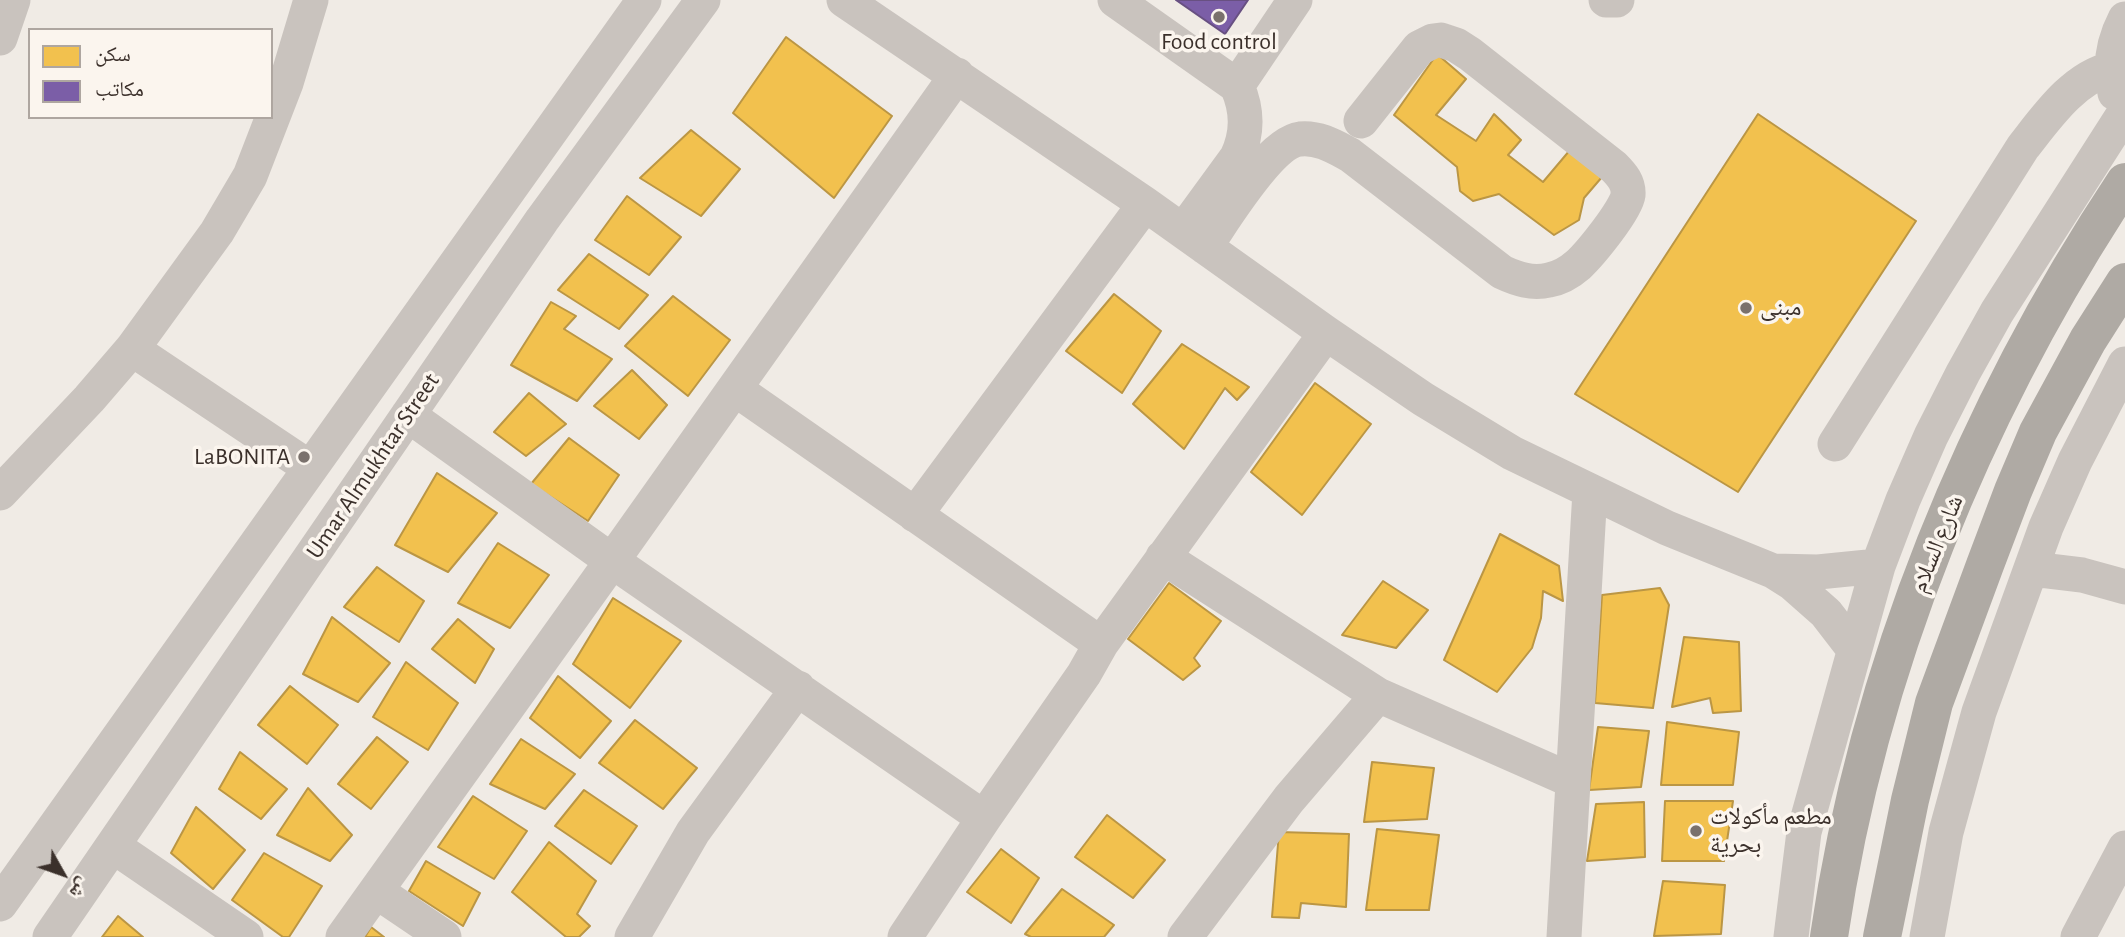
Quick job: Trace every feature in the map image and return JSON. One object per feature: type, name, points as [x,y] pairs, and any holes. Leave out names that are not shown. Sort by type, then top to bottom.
[{"type":"highway","name":"شارع السلام","points":[[1829,937],[1857,785],[1888,677],[1929,563],[1976,450],[2005,389],[2070,270],[2125,182]]},
{"type":"highway","points":[[1882,937],[1910,800],[1934,703],[1980,578],[2038,432],[2088,340],[2125,282]]},
{"type":"street","points":[[0,38],[13,0]]},
{"type":"street","points":[[273,117],[311,0]]},
{"type":"street","name":"Umar Almukhtar Street","points":[[0,904],[644,0]]},
{"type":"street","name":"Umar Almukhtar Street","points":[[50,937],[542,220],[703,0]]},
{"type":"street","points":[[844,0],[957,75],[1423,399],[1501,447],[1590,491],[1667,528],[1773,571],[1818,605],[1853,648]]},
{"type":"street","points":[[1115,0],[1237,86],[1245,110],[1242,146],[1194,239]]},
{"type":"street","points":[[1237,86],[1295,0]]},
{"type":"street","points":[[1606,0],[1617,0]]},
{"type":"street","points":[[1790,937],[1804,832],[1853,648],[1878,566],[1922,457],[1963,373],[1997,312],[2124,114],[2116,101],[2112,69],[2114,48],[2125,19]]},
{"type":"street","points":[[1194,239],[1268,159],[1287,143],[1300,139],[1327,143],[1350,155],[1502,272],[1532,282],[1548,281],[1577,266],[1626,203],[1628,187],[1614,167],[1470,54],[1457,45],[1441,40],[1426,44],[1413,54],[1361,121]]},
{"type":"street","points":[[1835,444],[2022,148],[2083,81],[2097,72],[2112,69]]},
{"type":"street","points":[[342,937],[957,75]]},
{"type":"street","points":[[0,493],[132,349],[217,232],[250,176],[272,119]]},
{"type":"street","points":[[506,194],[542,220]]},
{"type":"street","points":[[915,515],[1144,204]]},
{"type":"street","points":[[905,937],[1084,674],[1101,644],[1326,333]]},
{"type":"street","points":[[132,349],[310,468]]},
{"type":"street","points":[[1927,937],[1946,832],[1979,712],[2046,527],[2070,472],[2125,364]]},
{"type":"street","points":[[735,389],[1101,644]]},
{"type":"street","points":[[408,415],[612,561],[984,818]]},
{"type":"street","points":[[1564,937],[1590,491]]},
{"type":"street","points":[[1163,557],[1378,695],[1573,780]]},
{"type":"street","points":[[1773,571],[1829,572],[1878,566]]},
{"type":"street","points":[[2032,569],[2082,575],[2125,587]]},
{"type":"street","points":[[632,937],[693,832],[798,688]]},
{"type":"street","points":[[1185,937],[1289,799],[1378,695]]},
{"type":"street","points":[[113,846],[246,937]]},
{"type":"street","points":[[2078,937],[2125,848]]},
{"type":"street","points":[[376,891],[444,937]]},
{"type":"building: سكن","points":[[786,37],[892,116],[834,198],[733,113]]},
{"type":"building: سكن","points":[[1437,54],[1466,79],[1436,115],[1476,141],[1494,114],[1521,140],[1508,155],[1543,182],[1570,150],[1602,177],[1584,198],[1579,220],[1554,235],[1499,194],[1473,201],[1460,191],[1457,167],[1394,115]]},
{"type":"building: سكن","name":"مبنى","points":[[1758,114],[1916,221],[1738,492],[1575,394]]},
{"type":"building: سكن","points":[[691,130],[740,169],[701,216],[640,178]]},
{"type":"building: سكن","points":[[627,196],[681,237],[649,275],[595,240]]},
{"type":"building: سكن","points":[[589,254],[648,295],[619,329],[558,290]]},
{"type":"building: سكن","points":[[1114,294],[1161,331],[1122,393],[1066,351]]},
{"type":"building: سكن","points":[[673,296],[730,340],[688,396],[625,346]]},
{"type":"building: سكن","points":[[551,302],[576,316],[564,329],[612,359],[577,401],[511,365]]},
{"type":"building: سكن","points":[[1182,344],[1249,387],[1237,400],[1225,388],[1184,449],[1133,404]]},
{"type":"building: سكن","points":[[632,370],[667,405],[639,439],[594,406]]},
{"type":"building: سكن","points":[[1315,383],[1371,424],[1302,515],[1251,472]]},
{"type":"building: سكن","points":[[529,393],[566,424],[526,456],[494,432]]},
{"type":"building: سكن","points":[[569,438],[619,475],[588,521],[531,484]]},
{"type":"building: سكن","points":[[437,473],[497,513],[448,572],[395,545]]},
{"type":"building: سكن","points":[[1500,534],[1559,566],[1563,601],[1543,591],[1541,618],[1532,648],[1497,692],[1444,660]]},
{"type":"building: سكن","points":[[498,543],[549,575],[510,628],[458,603]]},
{"type":"building: سكن","points":[[377,567],[424,601],[399,642],[344,607]]},
{"type":"building: سكن","points":[[1383,581],[1428,610],[1396,648],[1342,635]]},
{"type":"building: سكن","points":[[1169,583],[1221,621],[1194,658],[1200,666],[1183,680],[1128,639]]},
{"type":"building: سكن","points":[[1660,588],[1669,605],[1653,708],[1595,703],[1602,595]]},
{"type":"building: سكن","points":[[613,598],[681,641],[630,708],[573,664]]},
{"type":"building: سكن","points":[[332,617],[390,663],[358,702],[303,674]]},
{"type":"building: سكن","points":[[458,619],[494,649],[475,683],[432,649]]},
{"type":"building: سكن","points":[[1684,637],[1739,642],[1741,711],[1713,713],[1710,698],[1672,707]]},
{"type":"building: سكن","points":[[406,662],[458,703],[428,750],[373,717]]},
{"type":"building: سكن","points":[[558,676],[611,721],[580,758],[530,718]]},
{"type":"building: سكن","points":[[290,686],[338,725],[307,764],[258,725]]},
{"type":"building: سكن","points":[[635,720],[697,768],[663,809],[599,763]]},
{"type":"building: سكن","points":[[1667,722],[1739,732],[1733,785],[1661,785]]},
{"type":"building: سكن","points":[[1598,727],[1649,731],[1641,787],[1589,790]]},
{"type":"building: سكن","points":[[377,737],[408,762],[371,809],[338,784]]},
{"type":"building: سكن","points":[[521,739],[575,774],[545,809],[490,784]]},
{"type":"building: سكن","points":[[240,752],[287,789],[261,819],[219,789]]},
{"type":"building: سكن","points":[[1372,762],[1434,768],[1427,819],[1364,822]]},
{"type":"building: سكن","points":[[308,788],[352,835],[330,861],[277,835]]},
{"type":"building: سكن","points":[[584,790],[637,826],[611,864],[555,826]]},
{"type":"building: سكن","points":[[473,796],[527,831],[494,879],[438,847]]},
{"type":"building: سكن","name":"مطعم مأكولات بحرية","points":[[1665,801],[1733,801],[1724,861],[1662,861]]},
{"type":"building: سكن","points":[[1644,802],[1645,857],[1587,861],[1596,804]]},
{"type":"building: سكن","points":[[196,807],[245,850],[213,889],[171,853]]},
{"type":"building: سكن","points":[[1107,815],[1165,860],[1133,898],[1075,857]]},
{"type":"building: سكن","points":[[1377,829],[1439,835],[1429,910],[1366,910]]},
{"type":"building: سكن","points":[[1279,832],[1349,834],[1346,907],[1301,903],[1299,918],[1272,917]]},
{"type":"building: سكن","points":[[549,842],[596,881],[577,914],[590,926],[579,937],[566,937],[512,892]]},
{"type":"building: سكن","points":[[1001,849],[1039,878],[1011,923],[967,892]]},
{"type":"building: سكن","points":[[264,853],[322,886],[289,937],[283,937],[232,900]]},
{"type":"building: سكن","points":[[426,861],[480,893],[463,926],[409,891]]},
{"type":"building: سكن","points":[[1663,881],[1725,885],[1721,934],[1654,936]]},
{"type":"building: سكن","points":[[1062,889],[1114,925],[1104,937],[1031,937],[1025,934]]},
{"type":"building: سكن","points":[[118,916],[143,937],[102,937]]},
{"type":"building: سكن","points":[[371,927],[384,937],[365,937]]},
{"type":"building: مكاتب","name":"Food control","points":[[1176,0],[1248,0],[1225,34]]},
{"type":"place","name":"Food control","points":[[1219,17]]},
{"type":"place","name":"مبنى","points":[[1746,308]]},
{"type":"place","name":"LaBONITA","points":[[304,457]]},
{"type":"place","name":"مطعم مأكولات بحرية","points":[[1696,831]]}]
